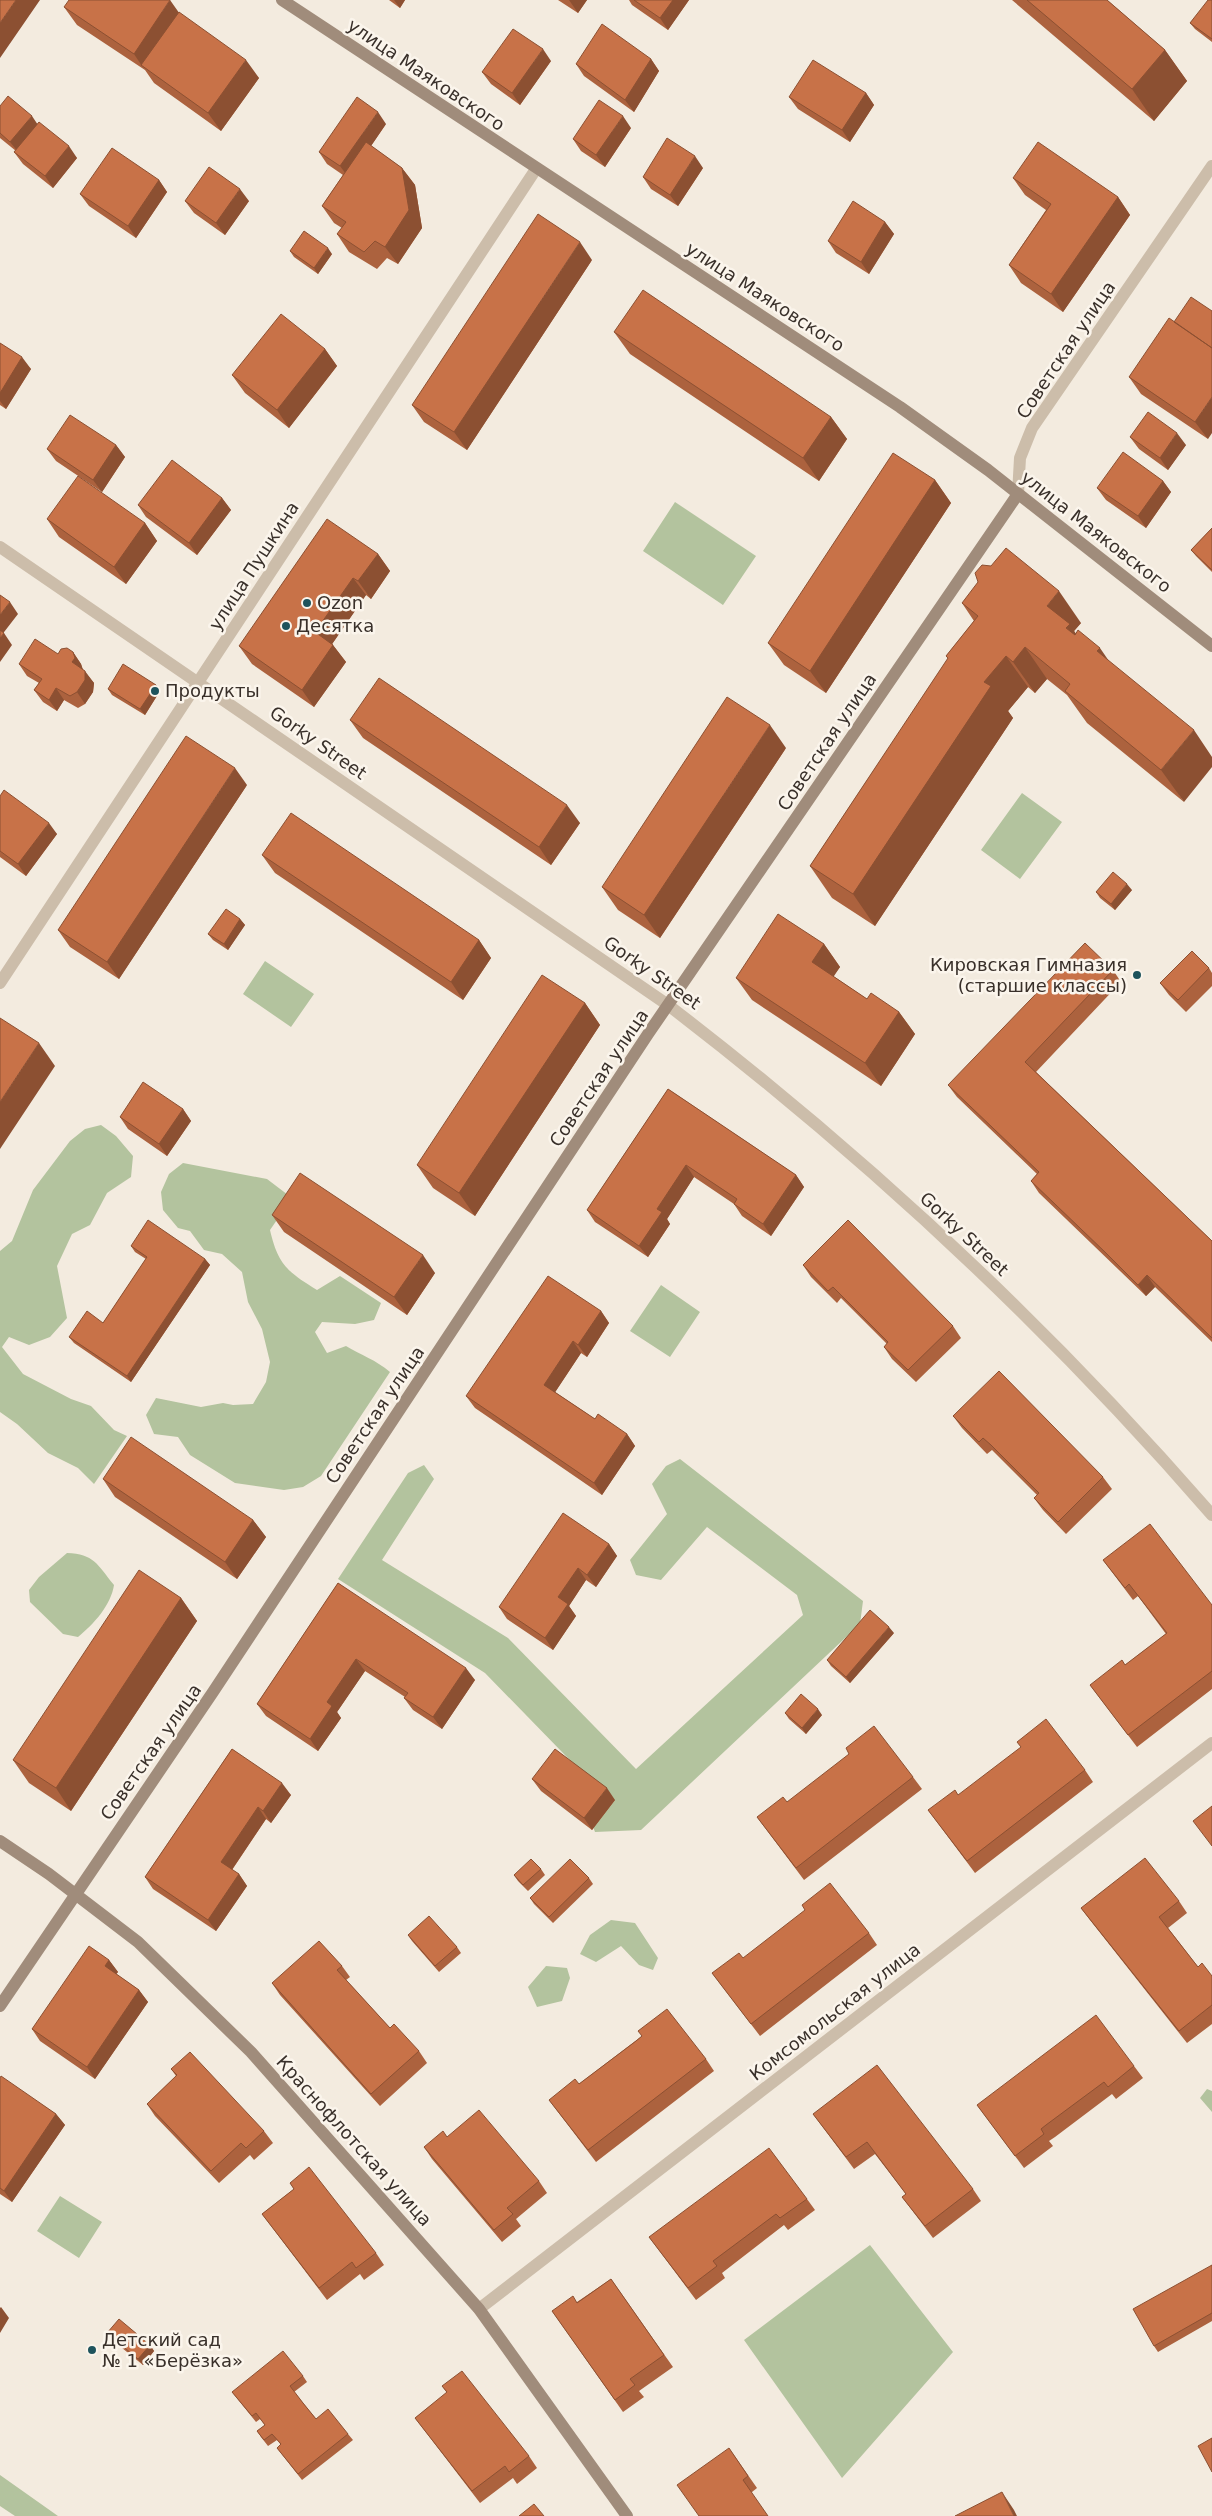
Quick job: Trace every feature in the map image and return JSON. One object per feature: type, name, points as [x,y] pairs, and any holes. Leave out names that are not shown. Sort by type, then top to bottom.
[{"type":"street","name":"улица Маяковского","points":[[282,0],[885,397],[1018,494],[1212,646]]},
{"type":"street","name":"Советская улица","points":[[0,2006],[214,1692],[668,1005],[1018,494],[1020,458],[1032,428],[1212,166]]},
{"type":"street","name":"улица Пушкина","points":[[0,983],[536,169]]},
{"type":"street","name":"Gorky Street","points":[[0,547],[668,1005],[735,1056],[807,1116],[984,1276],[1134,1427],[1212,1515]]},
{"type":"street","name":"Комсомольская улица","points":[[479,2310],[1212,1743]]},
{"type":"street","name":"Краснофлотская улица","points":[[0,1841],[75,1894],[138,1942],[251,2052],[479,2310],[627,2516]]},
{"type":"green space","points":[[675,502],[756,556],[723,605],[643,551]]},
{"type":"green space","points":[[1022,793],[1062,822],[1020,879],[981,850]]},
{"type":"green space","points":[[265,961],[314,994],[291,1027],[243,994]]},
{"type":"green space","points":[[101,1125],[116,1136],[133,1156],[131,1177],[107,1193],[90,1225],[72,1234],[57,1266],[67,1318],[50,1337],[29,1345],[9,1337],[2,1347],[23,1374],[71,1399],[91,1406],[114,1430],[127,1436],[94,1484],[78,1468],[48,1453],[17,1424],[0,1412],[0,1251],[12,1241],[33,1190],[70,1141],[85,1129]]},
{"type":"green space","points":[[183,1163],[267,1179],[292,1198],[270,1230],[281,1260],[291,1272],[317,1290],[340,1276],[381,1303],[374,1320],[355,1324],[322,1322],[315,1332],[327,1353],[346,1346],[390,1372],[321,1476],[303,1487],[284,1490],[235,1483],[190,1455],[178,1437],[154,1434],[146,1415],[156,1398],[201,1407],[223,1403],[233,1405],[253,1404],[266,1382],[270,1362],[262,1329],[248,1302],[242,1272],[222,1254],[204,1250],[190,1231],[178,1228],[163,1210],[161,1192],[169,1174]]},
{"type":"green space","points":[[661,1285],[700,1312],[670,1357],[630,1331]]},
{"type":"green space","points":[[680,1459],[863,1601],[860,1624],[641,1830],[595,1832],[585,1806],[597,1788],[485,1673],[338,1579],[408,1473],[424,1465],[434,1479],[382,1560],[508,1638],[636,1769],[803,1615],[797,1595],[707,1527],[661,1580],[636,1575],[630,1560],[667,1514],[652,1484],[666,1466]]},
{"type":"green space","points":[[67,1553],[83,1555],[89,1558],[99,1566],[114,1585],[106,1607],[78,1637],[63,1634],[30,1602],[29,1590],[39,1577]]},
{"type":"green space","points":[[611,1920],[635,1923],[658,1958],[653,1970],[639,1965],[621,1946],[596,1962],[580,1954],[590,1935]]},
{"type":"green space","points":[[546,1966],[567,1968],[570,1978],[562,2001],[537,2007],[528,1987]]},
{"type":"green space","points":[[1207,2089],[1212,2091],[1212,2112],[1200,2098]]},
{"type":"green space","points":[[60,2196],[102,2222],[79,2258],[37,2231]]},
{"type":"green space","points":[[870,2245],[953,2352],[842,2478],[744,2340]]},
{"type":"green space","points":[[0,2475],[58,2516],[15,2516],[0,2506]]},
{"type":"building","points":[[0,0],[16,0],[0,23]]},
{"type":"building","points":[[69,0],[170,0],[134,54],[64,7]]},
{"type":"building","points":[[634,0],[673,0],[660,18]]},
{"type":"building","points":[[1027,0],[1107,0],[1165,50],[1132,89]]},
{"type":"building","points":[[1208,0],[1212,0],[1212,39],[1190,23]]},
{"type":"building","points":[[179,12],[246,60],[208,113],[141,65]]},
{"type":"building","points":[[602,24],[651,59],[625,100],[576,64]]},
{"type":"building","points":[[513,29],[543,49],[512,93],[482,72]]},
{"type":"building","points":[[813,60],[866,93],[842,130],[789,97]]},
{"type":"building","points":[[8,96],[32,116],[10,142],[0,133],[0,106]]},
{"type":"building","points":[[357,97],[378,112],[340,166],[319,152]]},
{"type":"building","points":[[599,100],[623,116],[596,155],[573,139]]},
{"type":"building","points":[[39,122],[69,146],[45,176],[14,152]]},
{"type":"building","points":[[667,138],[695,156],[670,195],[643,177]]},
{"type":"building","points":[[366,142],[402,168],[409,210],[385,247],[375,241],[364,252],[337,234],[346,222],[322,206]]},
{"type":"building","points":[[1038,142],[1118,197],[1051,294],[1009,265],[1051,204],[1013,178]]},
{"type":"building","points":[[112,148],[159,180],[128,226],[80,194]]},
{"type":"building","points":[[209,167],[240,189],[216,223],[185,201]]},
{"type":"building","points":[[853,201],[885,222],[861,262],[828,241]]},
{"type":"building","points":[[538,214],[580,242],[454,432],[412,405]]},
{"type":"building","points":[[304,231],[328,248],[314,268],[290,251]]},
{"type":"building","points":[[643,290],[831,417],[803,458],[614,332]]},
{"type":"building","points":[[1191,297],[1212,311],[1212,348],[1174,322]]},
{"type":"building","points":[[281,314],[325,349],[277,410],[232,375]]},
{"type":"building","points":[[1169,318],[1212,348],[1212,397],[1195,422],[1129,377]]},
{"type":"building","points":[[0,343],[22,357],[0,393]]},
{"type":"building","points":[[1148,412],[1177,433],[1160,458],[1130,437]]},
{"type":"building","points":[[70,415],[116,445],[93,480],[47,449]]},
{"type":"building","points":[[1123,452],[1163,481],[1138,516],[1097,488]]},
{"type":"building","points":[[893,453],[935,480],[810,671],[768,643]]},
{"type":"building","points":[[172,460],[222,498],[189,543],[138,505]]},
{"type":"building","points":[[78,476],[145,523],[114,567],[47,519]]},
{"type":"building","points":[[327,519],[378,554],[358,581],[353,578],[315,632],[333,645],[302,690],[239,646]]},
{"type":"building","points":[[1212,528],[1212,570],[1191,550]]},
{"type":"building","points":[[1006,548],[1059,591],[1047,606],[1070,624],[1066,628],[1075,635],[1078,630],[1100,648],[1097,651],[1194,730],[1161,770],[1065,691],[1070,684],[1025,647],[1013,662],[1006,656],[984,682],[991,686],[853,894],[810,866],[948,658],[946,656],[978,616],[962,603],[978,582],[975,573],[982,565],[991,566]]},
{"type":"building","points":[[0,595],[10,602],[0,615]]},
{"type":"building","points":[[0,630],[4,633],[0,638]]},
{"type":"building","points":[[35,639],[58,654],[61,649],[67,648],[73,652],[75,658],[72,662],[85,671],[85,680],[77,692],[70,696],[56,688],[49,700],[34,690],[42,679],[19,664]]},
{"type":"building","points":[[123,664],[156,685],[140,709],[108,689]]},
{"type":"building","points":[[379,678],[567,805],[539,847],[350,720]]},
{"type":"building","points":[[727,697],[770,725],[644,915],[602,887]]},
{"type":"building","points":[[186,736],[235,768],[107,962],[58,930]]},
{"type":"building","points":[[4,790],[49,823],[18,864],[0,851],[0,796]]},
{"type":"building","points":[[291,813],[479,940],[451,982],[262,855]]},
{"type":"building","points":[[1113,872],[1127,884],[1111,904],[1096,892]]},
{"type":"building","points":[[226,909],[240,919],[224,944],[208,934]]},
{"type":"building","points":[[778,914],[824,944],[812,962],[867,999],[871,993],[899,1012],[865,1063],[736,978]]},
{"type":"building","points":[[1085,943],[1113,970],[1025,1062],[1212,1241],[1212,1338],[1147,1275],[1138,1285],[1031,1181],[1039,1172],[948,1085]]},
{"type":"building","points":[[1192,951],[1209,968],[1178,1000],[1160,983]]},
{"type":"building","points":[[542,975],[585,1003],[459,1193],[417,1165]]},
{"type":"building","points":[[0,1018],[39,1043],[0,1102]]},
{"type":"building","points":[[143,1082],[183,1109],[159,1144],[120,1117]]},
{"type":"building","points":[[668,1089],[796,1175],[763,1224],[734,1204],[737,1199],[686,1165],[657,1209],[662,1212],[639,1246],[587,1210]]},
{"type":"building","points":[[300,1173],[423,1255],[394,1297],[272,1215]]},
{"type":"building","points":[[148,1220],[205,1259],[127,1376],[69,1337],[87,1311],[103,1323],[147,1257],[131,1246]]},
{"type":"building","points":[[848,1220],[953,1326],[908,1370],[884,1347],[888,1342],[833,1287],[828,1291],[803,1265]]},
{"type":"building","points":[[548,1276],[601,1311],[578,1345],[573,1341],[544,1385],[595,1419],[598,1414],[627,1434],[594,1483],[466,1396]]},
{"type":"building","points":[[999,1371],[1103,1477],[1058,1522],[1034,1498],[1039,1493],[991,1445],[983,1438],[979,1442],[953,1416]]},
{"type":"building","points":[[131,1437],[253,1520],[225,1562],[103,1479]]},
{"type":"building","points":[[563,1513],[609,1544],[587,1575],[578,1568],[558,1597],[568,1604],[545,1638],[499,1607]]},
{"type":"building","points":[[1150,1524],[1212,1605],[1212,1671],[1128,1735],[1090,1685],[1122,1660],[1125,1665],[1167,1633],[1129,1584],[1125,1588],[1103,1560]]},
{"type":"building","points":[[139,1570],[181,1598],[56,1788],[13,1760]]},
{"type":"building","points":[[338,1583],[466,1668],[433,1717],[404,1698],[408,1693],[356,1659],[327,1702],[332,1706],[310,1739],[257,1704]]},
{"type":"building","points":[[870,1610],[889,1627],[846,1677],[827,1660]]},
{"type":"building","points":[[801,1694],[818,1709],[802,1728],[785,1713]]},
{"type":"building","points":[[1046,1719],[1085,1770],[967,1861],[928,1810],[955,1790],[958,1795],[1021,1747],[1017,1742]]},
{"type":"building","points":[[874,1726],[913,1777],[796,1868],[757,1817],[783,1797],[787,1802],[849,1754],[846,1748]]},
{"type":"building","points":[[232,1749],[282,1783],[263,1811],[258,1807],[221,1862],[239,1874],[208,1920],[145,1877]]},
{"type":"building","points":[[555,1749],[607,1788],[584,1818],[532,1779]]},
{"type":"building","points":[[1212,1806],[1212,1846],[1193,1821]]},
{"type":"building","points":[[1145,1858],[1179,1901],[1159,1917],[1198,1967],[1202,1963],[1212,1976],[1212,2005],[1179,2031],[1081,1908]]},
{"type":"building","points":[[531,1859],[541,1869],[523,1885],[514,1875]]},
{"type":"building","points":[[570,1859],[589,1878],[549,1917],[530,1898]]},
{"type":"building","points":[[830,1883],[869,1933],[751,2024],[712,1973],[739,1953],[743,1958],[805,1910],[802,1905]]},
{"type":"building","points":[[429,1916],[457,1947],[435,1966],[408,1935]]},
{"type":"building","points":[[319,1941],[342,1966],[337,1970],[390,2028],[394,2024],[419,2051],[371,2094],[272,1983]]},
{"type":"building","points":[[89,1946],[109,1960],[105,1966],[139,1990],[87,2067],[32,2029]]},
{"type":"building","points":[[667,2009],[706,2059],[588,2150],[549,2100],[575,2079],[579,2084],[636,2041],[642,2036],[638,2031]]},
{"type":"building","points":[[1096,2015],[1134,2066],[1108,2087],[1104,2082],[1046,2125],[1041,2129],[1044,2134],[1015,2156],[977,2105]]},
{"type":"building","points":[[190,2052],[264,2131],[246,2148],[241,2143],[211,2171],[147,2104],[177,2075],[171,2069]]},
{"type":"building","points":[[877,2065],[973,2189],[925,2226],[902,2197],[906,2194],[867,2142],[846,2157],[813,2114]]},
{"type":"building","points":[[1,2076],[56,2114],[4,2191],[0,2188]]},
{"type":"building","points":[[479,2110],[539,2181],[507,2208],[513,2214],[494,2230],[424,2147],[443,2131],[447,2137]]},
{"type":"building","points":[[769,2148],[807,2199],[780,2218],[776,2214],[713,2261],[717,2266],[688,2288],[649,2237]]},
{"type":"building","points":[[309,2167],[376,2253],[356,2268],[352,2262],[319,2288],[262,2214],[294,2189],[290,2183]]},
{"type":"building","points":[[1212,2265],[1212,2313],[1154,2346],[1133,2309]]},
{"type":"building","points":[[611,2279],[664,2355],[630,2379],[635,2385],[615,2400],[552,2311],[573,2296],[577,2303]]},
{"type":"building","points":[[119,2319],[150,2345],[138,2359],[107,2333]]},
{"type":"building","points":[[283,2351],[303,2376],[290,2386],[303,2403],[316,2419],[328,2409],[348,2434],[298,2474],[277,2448],[281,2444],[272,2434],[264,2440],[257,2431],[265,2425],[256,2413],[252,2416],[232,2392]]},
{"type":"building","points":[[462,2371],[529,2456],[509,2472],[505,2466],[472,2491],[415,2418],[447,2392],[442,2386]]},
{"type":"building","points":[[1212,2438],[1212,2472],[1198,2446]]},
{"type":"building","points":[[729,2448],[748,2476],[743,2480],[768,2516],[699,2516],[677,2485]]},
{"type":"building","points":[[1002,2492],[1014,2516],[955,2516]]},
{"type":"building","points":[[534,2504],[544,2516],[519,2516]]},
{"type":"place","name":"Ozon","points":[[307,603]]},
{"type":"place","name":"Десятка","points":[[286,626]]},
{"type":"place","name":"Продукты","points":[[155,691]]},
{"type":"place","name":"Кировская Гимназия (старшие классы)","points":[[1137,975]]},
{"type":"place","name":"Детский сад № 1 «Берёзка»","points":[[92,2350]]}]
